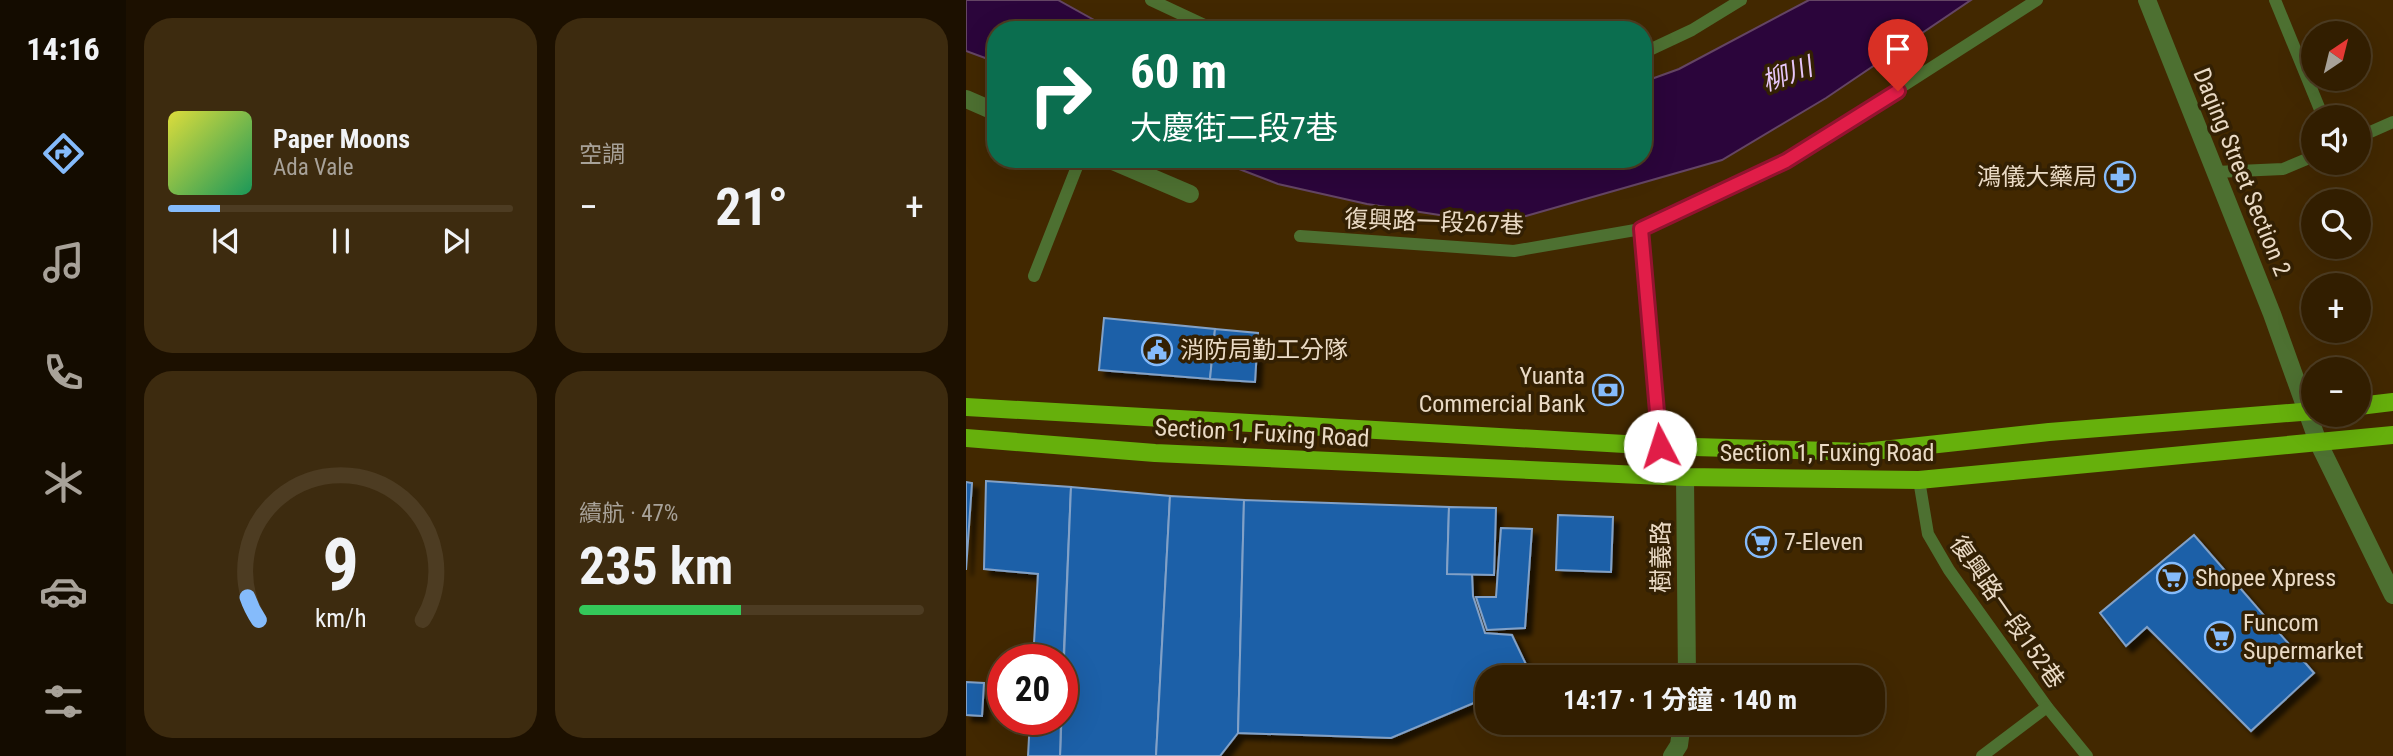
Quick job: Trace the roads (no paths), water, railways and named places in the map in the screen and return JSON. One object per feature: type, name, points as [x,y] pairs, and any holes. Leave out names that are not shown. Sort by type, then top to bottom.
[{"type":"main road","points":[[2371,405],[2393,402]]},
{"type":"main road","name":"Section 1, Fuxing Road","points":[[966,407],[1660,446],[1864,452],[2049,432],[2301,413]]},
{"type":"main road","name":"Section 1, Fuxing Road","points":[[966,439],[1155,453],[1685,477],[1919,480],[2393,435]]},
{"type":"street","name":"Daqing Street Section 2","points":[[2147,0],[2301,389]]},
{"type":"street","points":[[966,99],[987,108]]},
{"type":"street","points":[[1129,168],[1190,194]]},
{"type":"street","name":"Daqing Street Section 2","points":[[2314,427],[2318,442],[2393,595]]},
{"type":"street","points":[[1660,446],[1685,477]]},
{"type":"street","name":"樹義路","points":[[1685,477],[1687,665]]},
{"type":"street","points":[[1672,756],[1679,745],[1680,735]]},
{"type":"lane","points":[[1151,0],[1196,21]]},
{"type":"lane","points":[[1652,49],[1692,30],[1741,0]]},
{"type":"lane","name":"復興路一段267巷","points":[[1300,236],[1514,251],[1641,229],[1786,161],[2037,0]]},
{"type":"lane","points":[[2274,0],[2318,105]]},
{"type":"lane","points":[[2371,132],[2393,122]]},
{"type":"lane","points":[[2216,172],[2283,169],[2301,161]]},
{"type":"lane","points":[[1034,276],[1076,168]]},
{"type":"lane","points":[[1641,229],[1660,446]]},
{"type":"lane","name":"復興路一段152巷","points":[[1919,480],[1928,534],[1949,570],[2047,707],[2087,756]]},
{"type":"lane","points":[[1982,756],[2047,707]]},
{"type":"water","points":[[966,0],[1058,0],[1096,21],[987,21],[987,59],[966,51]]},
{"type":"water","name":"柳川","points":[[1809,0],[1971,0],[1826,98],[1722,160],[1526,216],[1466,219],[1367,204],[1278,184],[1236,168],[1652,168],[1652,79],[1679,69]]},
{"type":"place","name":"鴻儀大藥局","points":[[2120,177]]},
{"type":"place","name":"消防局勤工分隊","points":[[1157,350]]},
{"type":"place","name":"Yuanta Commercial Bank","points":[[1608,390]]},
{"type":"place","name":"7-Eleven","points":[[1761,542]]},
{"type":"place","name":"Shopee Xpress","points":[[2172,578]]},
{"type":"place","name":"Funcom Supermarket","points":[[2220,637]]}]
